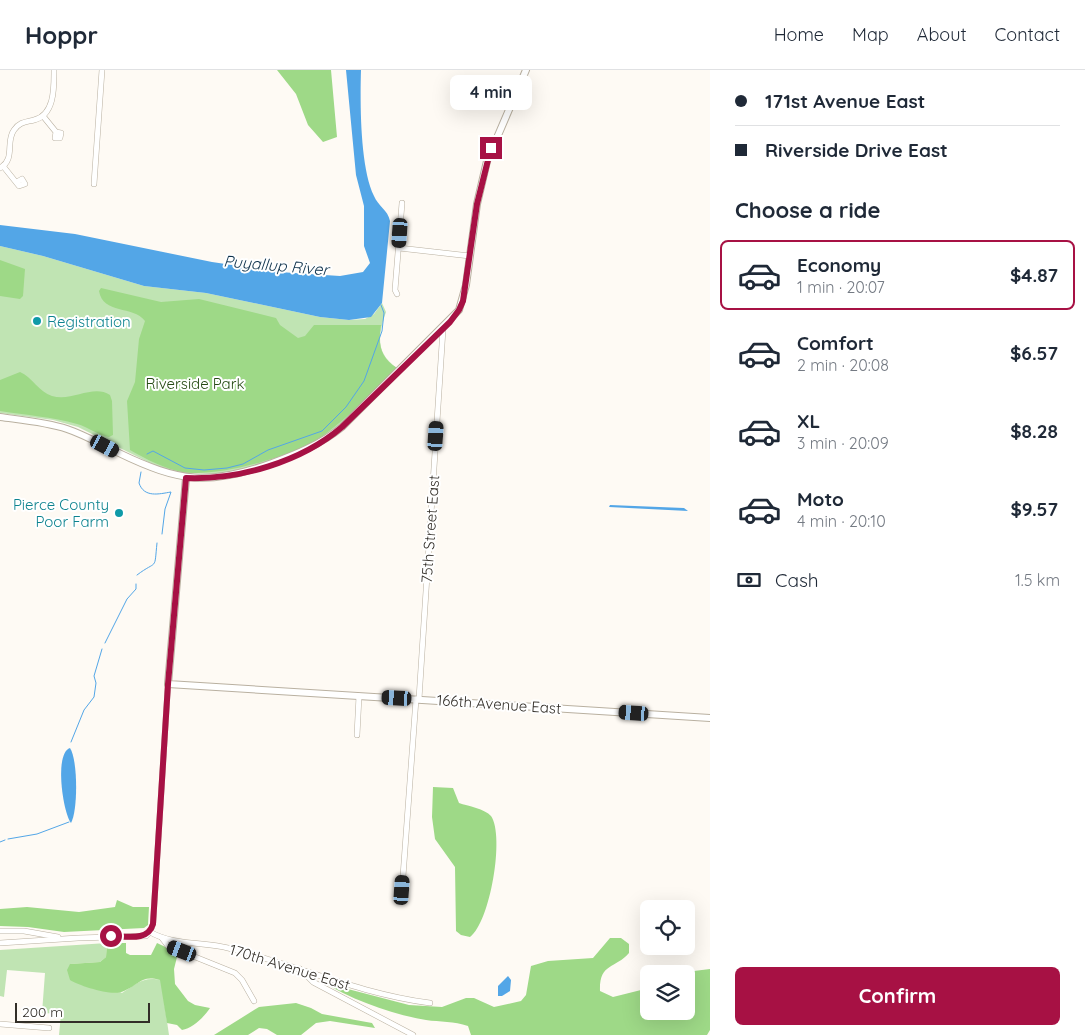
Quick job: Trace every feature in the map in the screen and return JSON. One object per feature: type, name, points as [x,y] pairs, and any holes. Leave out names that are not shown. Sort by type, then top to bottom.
[{"type":"street","points":[[18,182],[2,167],[9,158],[11,134],[20,124],[43,116],[50,106],[53,95],[54,70]]},
{"type":"street","points":[[94,184],[102,70]]},
{"type":"street","points":[[0,417],[66,428],[146,465],[186,478],[220,478],[238,475],[297,454],[323,442],[342,427],[443,329],[461,306],[482,180],[491,148],[526,70]]},
{"type":"street","points":[[43,116],[56,132]]},
{"type":"street","points":[[397,294],[395,290],[402,203]]},
{"type":"street","points":[[399,248],[470,256]]},
{"type":"street","name":"75th Street East","points":[[402,890],[418,699],[443,329]]},
{"type":"street","points":[[0,943],[146,936],[150,932],[153,924],[168,684],[186,478]]},
{"type":"street","name":"166th Avenue East","points":[[168,684],[710,718]]},
{"type":"street","points":[[357,735],[359,696]]},
{"type":"street","points":[[0,931],[38,932],[63,939]]},
{"type":"street","name":"170th Avenue East","points":[[150,932],[162,938],[219,946],[390,997],[430,1003]]},
{"type":"street","points":[[162,938],[168,946],[235,973],[242,980],[254,1001]]},
{"type":"street","points":[[300,969],[313,982],[413,1035]]},
{"type":"street","points":[[0,1024],[49,1028]]},
{"type":"green space","points":[[277,70],[331,70],[337,137],[323,142],[308,125],[296,94]]},
{"type":"green space","name":"Riverside Park","points":[[0,246],[43,256],[144,286],[206,293],[320,317],[349,320],[365,319],[374,314],[382,303],[386,312],[381,328],[380,343],[385,356],[397,368],[339,425],[313,444],[255,466],[219,474],[180,473],[156,466],[78,427],[53,420],[0,413]]},
{"type":"green space","points":[[0,260],[25,269],[23,296],[20,299],[0,296]]},
{"type":"green space","points":[[101,288],[161,302],[199,299],[276,318],[280,325],[298,338],[305,336],[314,325],[381,325],[380,344],[382,350],[391,364],[397,368],[334,428],[311,443],[276,458],[256,464],[215,472],[176,471],[130,450],[127,401],[135,382],[139,339],[145,321],[140,316],[106,304],[99,291]]},
{"type":"green space","points":[[20,372],[52,396],[67,397],[97,391],[110,395],[112,401],[113,435],[105,436],[81,425],[68,422],[0,411],[0,380]]},
{"type":"green space","points":[[433,787],[453,788],[459,803],[488,814],[491,816],[495,826],[496,859],[489,898],[484,915],[477,929],[470,937],[461,935],[456,931],[455,867],[435,839],[432,817]]},
{"type":"green space","points":[[117,900],[133,907],[149,907],[148,925],[144,928],[64,932],[28,927],[0,926],[0,909],[27,907],[79,912],[115,907]]},
{"type":"green space","points":[[610,938],[621,938],[629,944],[629,953],[605,971],[600,982],[600,991],[613,997],[640,990],[640,1020],[695,1020],[695,971],[710,969],[710,1030],[707,1035],[471,1035],[468,1026],[463,1024],[426,1020],[386,1010],[359,1000],[321,981],[324,980],[344,988],[409,1005],[442,1007],[466,998],[474,998],[494,1007],[521,1001],[526,995],[531,966],[548,961],[593,958]]},
{"type":"green space","points":[[107,943],[106,957],[100,962],[70,964],[122,993],[144,980],[161,980],[169,1035],[59,1035],[61,1014],[42,1013],[45,973],[7,970],[4,997],[0,996],[0,950]]},
{"type":"green space","points":[[107,943],[126,943],[126,953],[130,955],[151,955],[157,943],[178,953],[174,969],[175,984],[188,1001],[195,1005],[210,1008],[198,1022],[182,1030],[177,1025],[167,1023],[160,980],[144,979],[124,991],[112,993],[89,988],[70,980],[67,970],[70,964],[100,962],[106,957]]},
{"type":"green space","points":[[296,1003],[322,1014],[372,1023],[375,1028],[330,1021],[316,1023],[301,1035],[277,1035],[267,1029],[259,1028],[248,1035],[214,1035],[259,1007]]},
{"type":"water","points":[[346,70],[361,70],[361,117],[366,169],[374,196],[390,221],[382,303],[371,317],[349,320],[320,317],[206,293],[144,286],[43,256],[0,246],[0,225],[75,234],[212,262],[279,272],[340,276],[363,272],[370,263],[364,246],[364,206],[356,175]]},
{"type":"water","points":[[610,505],[684,508],[688,511],[609,507]]},
{"type":"water","points":[[70,748],[73,754],[76,774],[75,808],[71,823],[65,808],[61,771],[65,752]]},
{"type":"water","points":[[508,976],[511,980],[510,991],[502,996],[498,996],[498,986]]},
{"type":"waterway","points":[[147,454],[153,451],[185,468],[204,470],[227,468],[243,464],[268,450],[322,431],[346,407],[364,381],[382,331],[384,313],[381,305]]},
{"type":"waterway","points":[[141,472],[139,483],[144,491],[152,494],[171,492],[165,509],[162,534]]},
{"type":"waterway","points":[[137,575],[154,564],[157,543]]},
{"type":"waterway","points":[[105,643],[127,599],[136,589],[136,584]]},
{"type":"waterway","points":[[71,742],[84,710],[94,697],[96,683],[94,676],[102,649]]},
{"type":"waterway","points":[[8,839],[37,834],[69,822]]},
{"type":"waterway","points":[[0,842],[5,840]]},
{"type":"place","name":"Registration","points":[[37,321]]},
{"type":"place","name":"Pierce County Poor Farm","points":[[119,513]]},
{"type":"route","points":[[111,936],[146,936],[153,924],[168,684],[186,478],[208,479],[238,475],[297,454],[323,442],[342,427],[450,322],[463,301],[477,204],[491,148]]},
{"type":"water label","name":"Puyallup River","points":[[276,265]]}]
